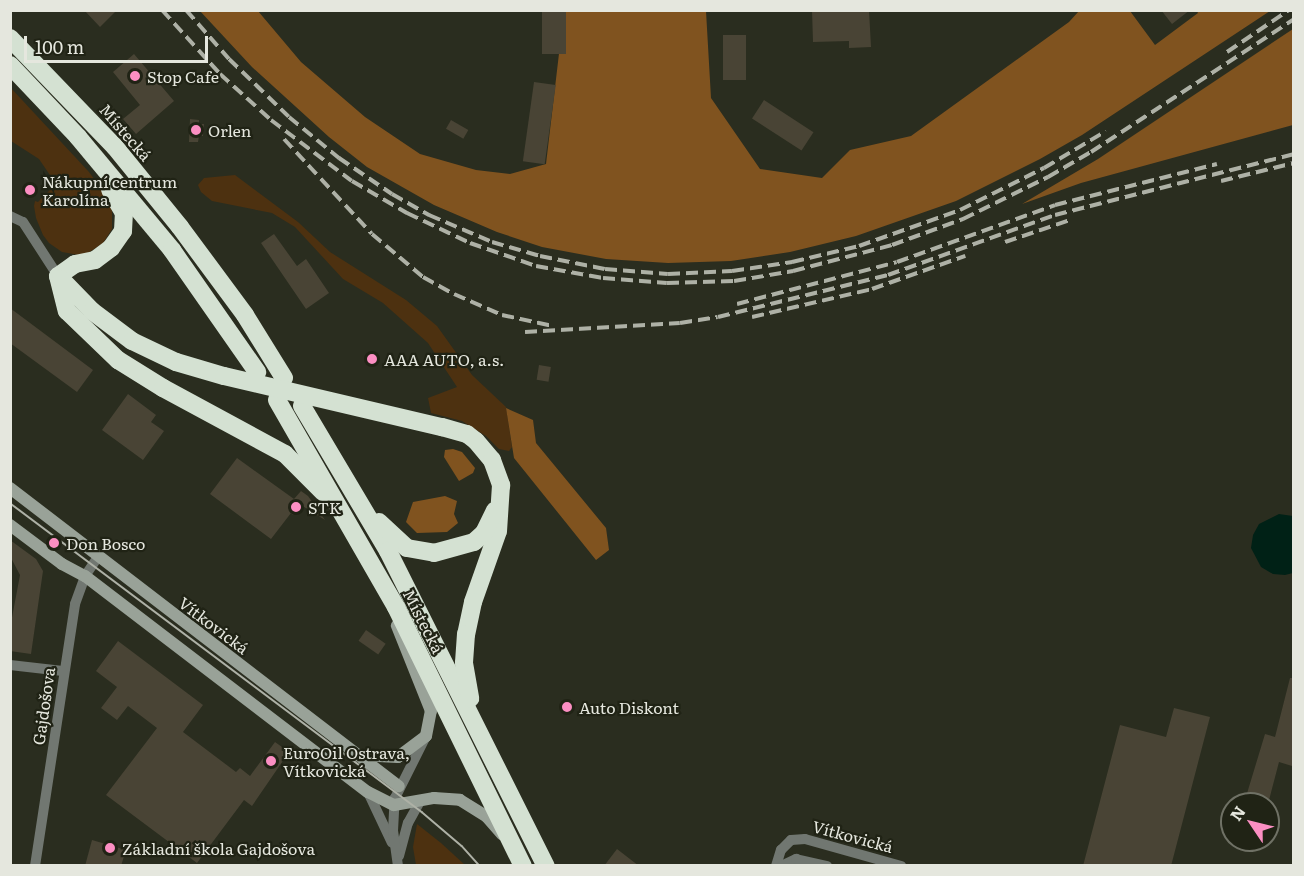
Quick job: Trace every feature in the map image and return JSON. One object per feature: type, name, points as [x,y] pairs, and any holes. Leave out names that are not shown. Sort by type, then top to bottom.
[{"type":"highway","name":"Místecká","points":[[10,38],[115,147],[180,227],[245,315],[284,378]]},
{"type":"highway","points":[[10,65],[78,137],[172,250],[256,372]]},
{"type":"highway","points":[[58,276],[75,264],[94,260],[111,248],[123,231],[124,213],[78,137]]},
{"type":"highway","points":[[58,276],[92,311],[132,341],[176,362],[224,376],[442,427],[466,434],[485,450],[498,472],[501,497],[498,531],[473,602],[466,634],[464,663],[474,717]]},
{"type":"highway","points":[[58,276],[67,311],[118,360],[172,393],[285,454],[341,509]]},
{"type":"highway","name":"Místecká","points":[[277,400],[396,607],[523,866]]},
{"type":"highway","name":"Místecká","points":[[302,406],[388,551],[474,717],[546,866]]},
{"type":"highway","points":[[355,495],[392,537],[407,548],[434,553],[474,542],[484,533],[501,497]]},
{"type":"street","points":[[10,216],[23,222],[58,276]]},
{"type":"street","name":"Vítkovická","points":[[10,488],[399,786]]},
{"type":"street","points":[[10,525],[63,564],[85,576],[369,792],[394,805],[434,798],[460,800],[487,817],[515,848]]},
{"type":"street","name":"Gajdošova","points":[[35,866],[75,604],[85,576],[98,557]]},
{"type":"street","points":[[396,607],[398,630],[431,711],[426,736],[399,786],[394,805],[395,848],[398,864]]},
{"type":"street","points":[[10,664],[63,671]]},
{"type":"street","points":[[357,754],[389,759],[398,757],[426,736]]},
{"type":"street","points":[[369,792],[395,848]]},
{"type":"street","points":[[398,864],[408,823],[420,801]]},
{"type":"street","name":"Vítkovická","points":[[776,866],[781,850],[791,840],[805,839],[901,866]]},
{"type":"street","points":[[781,866],[796,859],[827,866]]},
{"type":"shaded area","points":[[200,11],[258,11],[301,62],[365,117],[420,154],[476,170],[510,174],[546,164],[564,11],[706,11],[711,98],[760,169],[822,178],[850,150],[911,136],[1069,22],[1079,11],[1130,11],[1155,45],[1198,13],[1197,11],[1270,11],[1082,135],[956,201],[856,236],[790,252],[731,261],[668,263],[606,259],[542,247],[497,232],[434,205],[367,167],[329,137],[252,67]]},
{"type":"shaded area","points":[[1293,29],[1293,125],[1081,183],[1022,204],[1098,159]]},
{"type":"shaded area","points":[[10,87],[89,172],[106,195],[112,211],[112,229],[103,243],[88,253],[79,255],[62,252],[49,243],[43,235],[36,218],[35,201],[38,202],[56,184],[39,159],[11,141]]},
{"type":"shaded area","points":[[235,175],[298,222],[330,252],[406,300],[437,326],[472,375],[506,407],[512,447],[509,451],[499,449],[486,436],[462,421],[431,413],[428,398],[457,387],[428,343],[383,303],[343,279],[295,227],[272,213],[212,201],[201,192],[198,185],[204,178]]},
{"type":"shaded area","points":[[506,408],[533,420],[536,443],[606,528],[609,550],[596,560],[514,458]]},
{"type":"shaded area","points":[[453,449],[462,452],[475,468],[473,473],[459,481],[444,457],[445,450]]},
{"type":"shaded area","points":[[445,496],[457,501],[454,514],[458,523],[447,532],[417,533],[406,522],[413,502]]},
{"type":"shaded area","points":[[1279,514],[1293,516],[1293,573],[1285,575],[1273,574],[1261,567],[1251,548],[1253,535],[1259,524]]},
{"type":"shaded area","points":[[417,824],[465,865],[416,865],[413,847]]},
{"type":"building","points":[[84,10],[117,10],[100,27]]},
{"type":"building","points":[[542,10],[566,10],[566,54],[542,54]]},
{"type":"building","points":[[812,10],[869,10],[871,47],[849,48],[849,41],[813,42]]},
{"type":"building","points":[[1161,10],[1190,10],[1172,24]]},
{"type":"building","points":[[723,35],[746,35],[746,80],[723,80]]},
{"type":"building","points":[[134,54],[174,101],[136,134],[123,119],[140,105],[113,72]]},
{"type":"building","points":[[534,82],[556,85],[545,164],[523,161]]},
{"type":"building","points":[[764,100],[813,132],[801,151],[752,118]]},
{"type":"building","name":"Orlen","points":[[190,119],[199,120],[199,124],[204,124],[203,136],[199,136],[198,142],[189,142]]},
{"type":"building","points":[[451,120],[468,130],[463,139],[446,129]]},
{"type":"building","points":[[274,234],[297,266],[306,259],[329,293],[306,309],[261,243]]},
{"type":"building","points":[[10,308],[93,370],[77,392],[10,343]]},
{"type":"building","points":[[539,365],[551,367],[549,382],[537,380]]},
{"type":"building","points":[[128,394],[156,415],[151,422],[164,431],[143,460],[102,430]]},
{"type":"building","points":[[237,458],[294,499],[301,491],[308,496],[325,520],[301,505],[293,515],[291,513],[271,539],[210,494]]},
{"type":"building","points":[[10,540],[36,559],[43,571],[31,654],[10,651],[10,628],[20,575],[10,556]]},
{"type":"building","points":[[366,630],[386,644],[378,654],[359,641]]},
{"type":"building","points":[[118,641],[203,705],[183,732],[236,772],[240,768],[250,776],[275,742],[289,752],[252,806],[244,800],[197,863],[106,795],[157,728],[128,706],[117,720],[101,708],[117,687],[96,671]]},
{"type":"building","points":[[1290,678],[1293,678],[1292,766],[1279,762],[1271,792],[1247,792],[1265,734],[1275,737]]},
{"type":"building","points":[[1174,708],[1210,717],[1171,866],[1083,866],[1120,725],[1166,737]]},
{"type":"building","points":[[92,840],[126,850],[121,866],[85,866]]},
{"type":"building","points":[[617,849],[639,866],[604,866]]},
{"type":"tram line","points":[[10,503],[422,812],[462,846],[480,866]]},
{"type":"railway","points":[[162,10],[220,74],[271,120],[352,181],[407,213],[470,243],[536,266],[603,278],[667,283],[734,281],[793,271],[892,245],[963,219],[1048,177],[1091,152],[1294,19]]},
{"type":"railway","points":[[186,10],[229,59],[289,117],[339,158],[392,194],[429,215],[492,242],[540,256],[605,269],[668,274],[732,271],[792,262],[859,246],[960,210],[1044,168],[1106,131]]},
{"type":"railway","points":[[1227,52],[1289,10]]},
{"type":"railway","points":[[284,139],[372,234],[423,277],[454,294],[502,315],[553,326]]},
{"type":"railway","points":[[525,332],[680,323],[718,317],[888,275],[1055,215],[1294,154]]},
{"type":"railway","points":[[1221,181],[1294,163]]},
{"type":"railway","points":[[737,304],[897,262],[1055,205],[1217,164]]},
{"type":"railway","points":[[1005,242],[1070,220]]},
{"type":"railway","points":[[752,317],[872,289],[965,256]]},
{"type":"place","name":"Stop Cafe","points":[[135,76]]},
{"type":"place","name":"Orlen","points":[[196,130]]},
{"type":"place","name":"Nákupní centrum Karolína","points":[[30,190]]},
{"type":"place","name":"AAA AUTO, a.s.","points":[[372,359]]},
{"type":"place","name":"STK","points":[[296,507]]},
{"type":"place","name":"Don Bosco","points":[[54,543]]},
{"type":"place","name":"Auto Diskont","points":[[567,707]]},
{"type":"place","name":"EuroOil Ostrava, Vítkovická","points":[[271,761]]},
{"type":"place","name":"Základní škola Gajdošova","points":[[110,848]]}]
